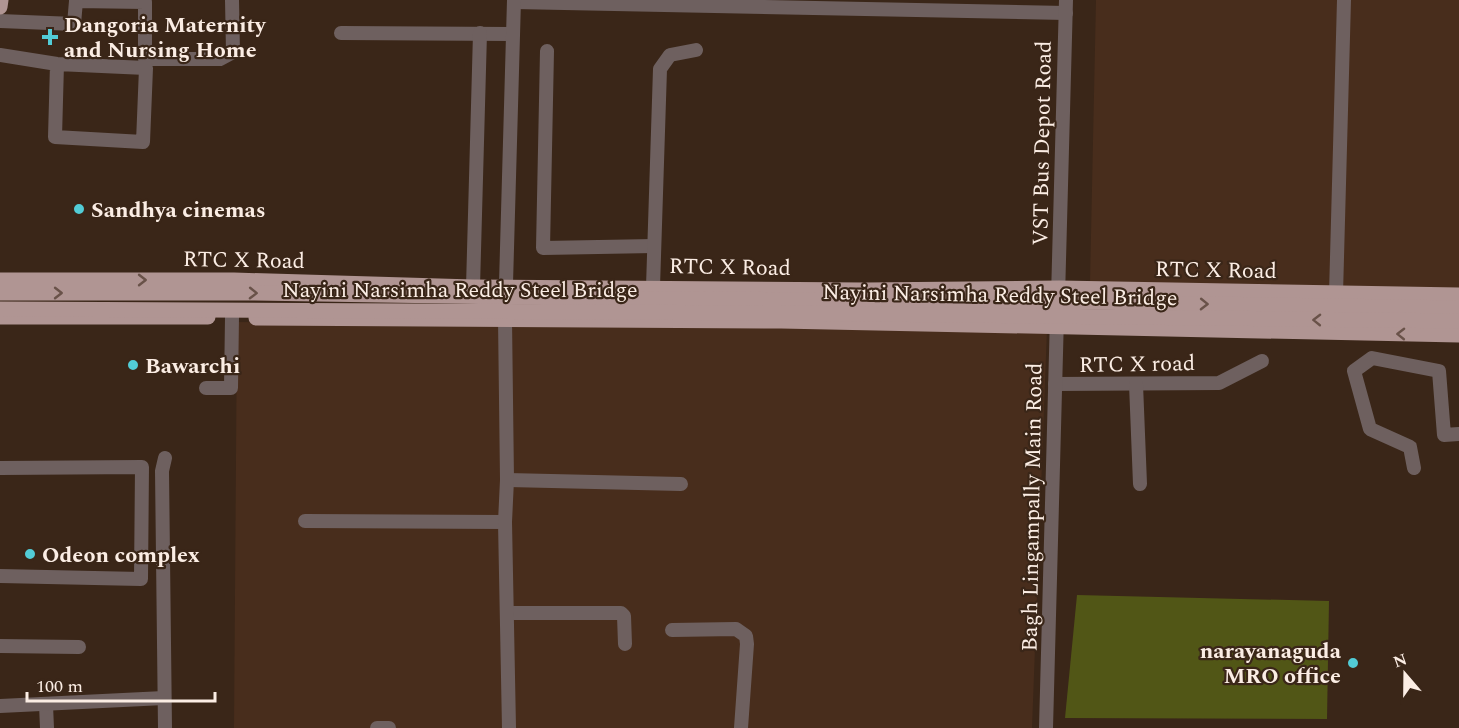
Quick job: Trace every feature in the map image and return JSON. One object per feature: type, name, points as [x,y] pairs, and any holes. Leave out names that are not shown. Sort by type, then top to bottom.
[{"type":"main road","points":[[0,7],[1,0]]},
{"type":"main road","points":[[0,274],[18,280]]},
{"type":"main road","name":"RTC X Road","points":[[0,280],[234,280],[474,287],[864,290],[1059,288],[1459,295]]},
{"type":"main road","points":[[84,318],[88,280]]},
{"type":"main road","name":"Nayini Narsimha Reddy Steel Bridge","points":[[0,293],[249,293],[1459,308]]},
{"type":"main road","name":"Nayini Narsimha Reddy Steel Bridge","points":[[0,309],[768,313],[1459,321]]},
{"type":"main road","name":"RTC X Road","points":[[0,317],[781,321],[1459,334]]},
{"type":"street","points":[[0,21],[74,24],[76,1],[145,2],[145,59],[220,59],[233,52],[232,0]]},
{"type":"street","points":[[1336,294],[1344,0]]},
{"type":"street","points":[[509,728],[505,522],[507,480],[505,319],[514,1],[1066,6]]},
{"type":"street","name":"VST Bus Depot Road","points":[[1059,288],[1066,6]]},
{"type":"street","points":[[341,33],[513,34]]},
{"type":"street","points":[[474,287],[480,33]]},
{"type":"street","points":[[653,287],[660,69],[670,55],[696,50]]},
{"type":"street","points":[[547,51],[543,248],[654,246]]},
{"type":"street","points":[[0,55],[57,64],[146,68],[143,142],[55,136],[57,64]]},
{"type":"street","name":"Bagh Lingampally Main Road","points":[[1046,728],[1056,327],[1059,288]]},
{"type":"street","points":[[206,388],[231,388],[232,317]]},
{"type":"street","points":[[1414,468],[1410,447],[1370,429],[1354,371],[1372,358],[1439,371],[1444,435],[1459,434]]},
{"type":"street","name":"RTC X road","points":[[1055,384],[1219,383],[1262,361]]},
{"type":"street","points":[[1136,384],[1140,484]]},
{"type":"street","points":[[165,458],[162,471],[165,728]]},
{"type":"street","points":[[0,468],[142,466],[141,579],[0,576]]},
{"type":"street","points":[[507,480],[681,484]]},
{"type":"street","points":[[305,521],[505,522]]},
{"type":"street","points":[[507,613],[621,614],[624,616],[625,644]]},
{"type":"street","points":[[672,630],[736,629],[746,636],[741,728]]},
{"type":"street","points":[[0,646],[79,647]]},
{"type":"street","points":[[0,706],[164,698]]},
{"type":"street","points":[[46,705],[46,728]]},
{"type":"street","points":[[377,728],[390,728]]},
{"type":"shaded area","points":[[1096,0],[1459,0],[1459,291],[1090,283]]},
{"type":"shaded area","points":[[237,322],[1047,329],[1032,728],[234,728]]},
{"type":"green space","points":[[1077,595],[1329,601],[1327,719],[1065,718]]},
{"type":"place","name":"Dangoria Maternity and Nursing Home","points":[[50,37]]},
{"type":"place","name":"Sandhya cinemas","points":[[79,209]]},
{"type":"place","name":"Bawarchi","points":[[133,365]]},
{"type":"place","name":"Odeon complex","points":[[30,554]]},
{"type":"place","name":"narayanaguda MRO office","points":[[1353,663]]}]
